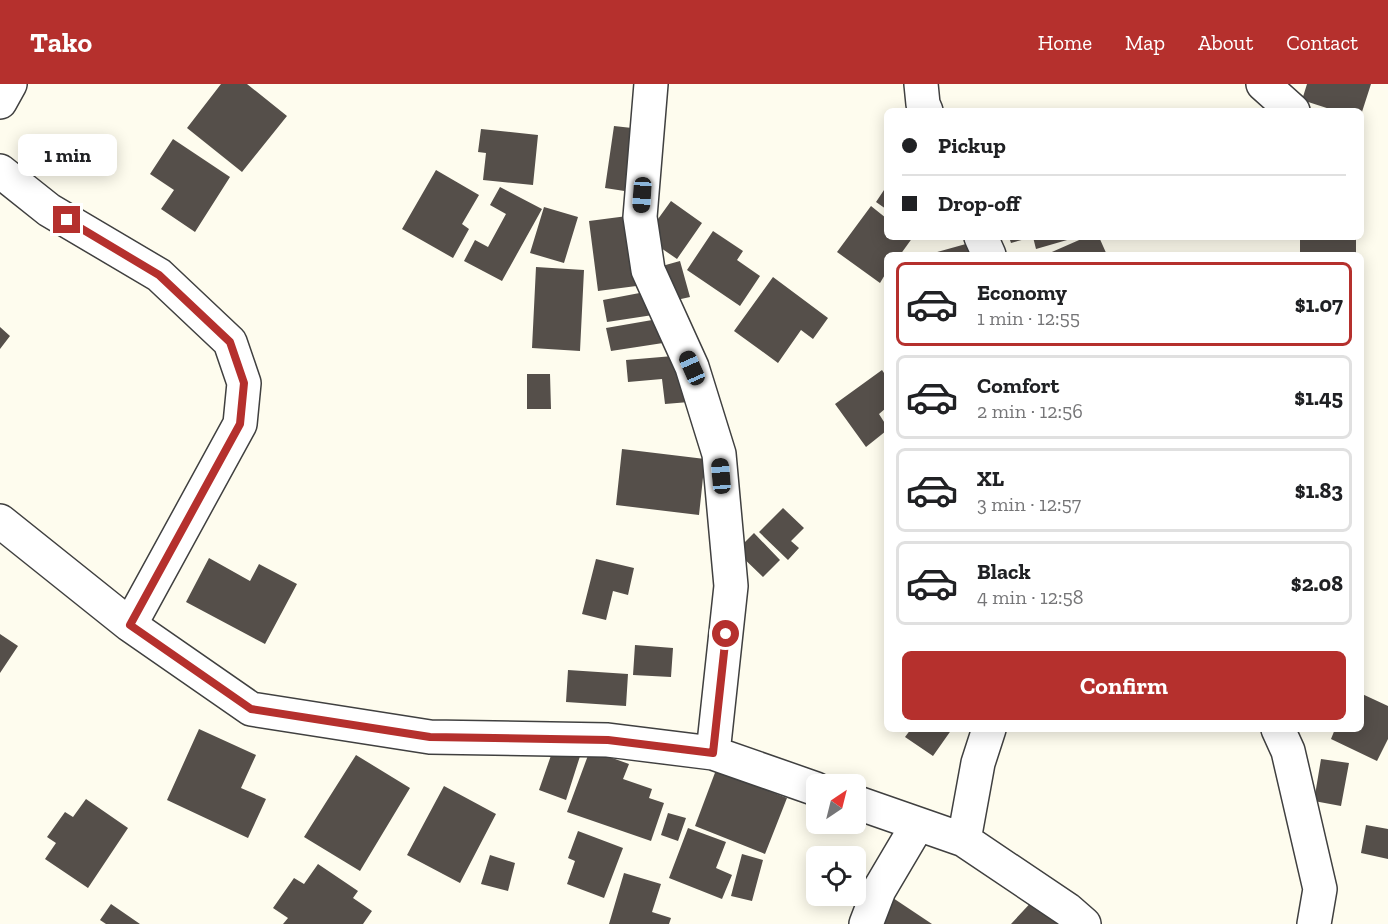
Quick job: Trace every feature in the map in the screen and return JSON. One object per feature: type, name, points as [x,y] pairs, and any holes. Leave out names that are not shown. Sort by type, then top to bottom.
[{"type":"street","points":[[0,102],[10,84]]},
{"type":"street","points":[[651,84],[640,217],[648,270],[692,368],[719,454],[731,586],[713,753]]},
{"type":"street","points":[[921,84],[925,108]]},
{"type":"street","points":[[1263,84],[1290,108]]},
{"type":"street","points":[[0,171],[49,210],[159,275],[230,342],[244,383],[240,424],[130,625]]},
{"type":"street","points":[[0,521],[130,625],[251,709],[430,737],[608,740],[713,753],[806,786]]},
{"type":"street","points":[[964,840],[978,763],[988,732]]},
{"type":"street","points":[[1279,732],[1288,751],[1320,889],[1314,924]]},
{"type":"street","points":[[866,806],[964,840],[1068,910],[1084,924]]},
{"type":"street","points":[[866,924],[879,890],[918,824]]},
{"type":"building","points":[[221,84],[247,84],[287,116],[242,172],[187,128]]},
{"type":"building","points":[[1307,84],[1371,84],[1363,108],[1327,108],[1302,100]]},
{"type":"building","points":[[614,126],[641,129],[631,192],[605,188]]},
{"type":"building","points":[[481,129],[538,135],[533,185],[483,180],[486,153],[478,152]]},
{"type":"building","points":[[173,139],[230,177],[195,232],[161,209],[174,190],[150,174]]},
{"type":"building","points":[[436,170],[479,195],[462,224],[469,229],[453,258],[402,229]]},
{"type":"building","points":[[500,187],[542,209],[502,281],[464,261],[475,240],[488,247],[506,214],[490,205]]},
{"type":"building","points":[[884,190],[884,208],[876,202]]},
{"type":"building","points":[[671,201],[702,223],[677,259],[645,237]]},
{"type":"building","points":[[871,206],[884,216],[884,240],[911,240],[902,252],[884,252],[884,276],[880,283],[837,252]]},
{"type":"building","points":[[544,207],[578,217],[564,263],[530,253]]},
{"type":"building","points":[[635,215],[644,285],[598,291],[589,221]]},
{"type":"building","points":[[713,231],[743,251],[737,260],[760,276],[740,306],[687,270]]},
{"type":"building","points":[[1034,240],[1067,240],[1036,249]]},
{"type":"building","points":[[1079,240],[1100,240],[1106,252],[1052,252]]},
{"type":"building","points":[[1300,240],[1356,240],[1356,252],[1300,252]]},
{"type":"building","points":[[973,242],[976,252],[937,252]]},
{"type":"building","points":[[680,261],[690,297],[672,301],[662,266]]},
{"type":"building","points":[[536,267],[584,270],[580,351],[532,348]]},
{"type":"building","points":[[773,277],[828,318],[813,339],[801,330],[778,363],[734,331]]},
{"type":"building","points":[[650,291],[653,315],[607,322],[603,300]]},
{"type":"building","points":[[658,319],[663,343],[611,351],[606,328]]},
{"type":"building","points":[[0,327],[10,336],[0,349]]},
{"type":"building","points":[[685,355],[689,402],[665,404],[662,379],[628,382],[626,360]]},
{"type":"building","points":[[882,370],[884,373],[884,410],[879,414],[884,422],[884,433],[866,447],[835,404]]},
{"type":"building","points":[[527,374],[550,374],[551,409],[527,409]]},
{"type":"building","points":[[622,449],[705,459],[699,515],[616,505]]},
{"type":"building","points":[[783,508],[804,528],[791,541],[799,548],[788,560],[759,532]]},
{"type":"building","points":[[754,533],[780,560],[763,577],[736,551]]},
{"type":"building","points":[[209,558],[250,581],[259,564],[297,584],[265,644],[186,602]]},
{"type":"building","points":[[596,559],[634,568],[628,595],[613,591],[606,620],[582,614]]},
{"type":"building","points":[[0,634],[18,646],[0,673]]},
{"type":"building","points":[[635,645],[673,648],[671,677],[633,675]]},
{"type":"building","points":[[568,670],[628,674],[626,706],[566,702]]},
{"type":"building","points":[[1364,695],[1388,706],[1388,739],[1377,761],[1331,739],[1334,732],[1364,732]]},
{"type":"building","points":[[199,729],[256,755],[241,788],[266,799],[248,838],[167,800]]},
{"type":"building","points":[[909,732],[950,732],[933,756],[905,737]]},
{"type":"building","points":[[556,741],[582,750],[566,800],[539,790]]},
{"type":"building","points":[[590,750],[629,764],[623,779],[652,789],[649,798],[664,803],[651,841],[567,812]]},
{"type":"building","points":[[356,755],[410,788],[360,871],[304,837]]},
{"type":"building","points":[[1321,759],[1349,763],[1341,806],[1314,801]]},
{"type":"building","points":[[716,770],[787,798],[765,854],[695,826]]},
{"type":"building","points":[[444,786],[496,814],[460,883],[407,855]]},
{"type":"building","points":[[86,799],[128,828],[88,888],[45,859],[56,843],[47,837],[65,812],[73,817]]},
{"type":"building","points":[[668,813],[686,818],[678,841],[661,835]]},
{"type":"building","points":[[1366,825],[1388,829],[1388,859],[1361,853]]},
{"type":"building","points":[[688,828],[726,842],[716,868],[732,875],[722,899],[669,878]]},
{"type":"building","points":[[578,831],[623,848],[604,898],[567,884],[575,861],[568,858]]},
{"type":"building","points":[[742,854],[763,860],[752,901],[731,896]]},
{"type":"building","points":[[490,855],[515,863],[508,891],[481,884]]},
{"type":"building","points":[[318,864],[358,891],[353,898],[372,911],[363,924],[283,924],[288,918],[273,908],[294,878],[304,884]]},
{"type":"building","points":[[624,873],[661,884],[652,912],[671,918],[669,924],[609,924]]},
{"type":"building","points":[[1037,896],[1068,924],[1011,924]]},
{"type":"building","points":[[893,898],[932,924],[876,924]]},
{"type":"building","points":[[111,904],[140,924],[106,924],[100,920]]},
{"type":"route","points":[[67,220],[159,275],[230,342],[244,383],[240,424],[130,625],[251,709],[430,737],[608,740],[713,753],[726,634]]}]
